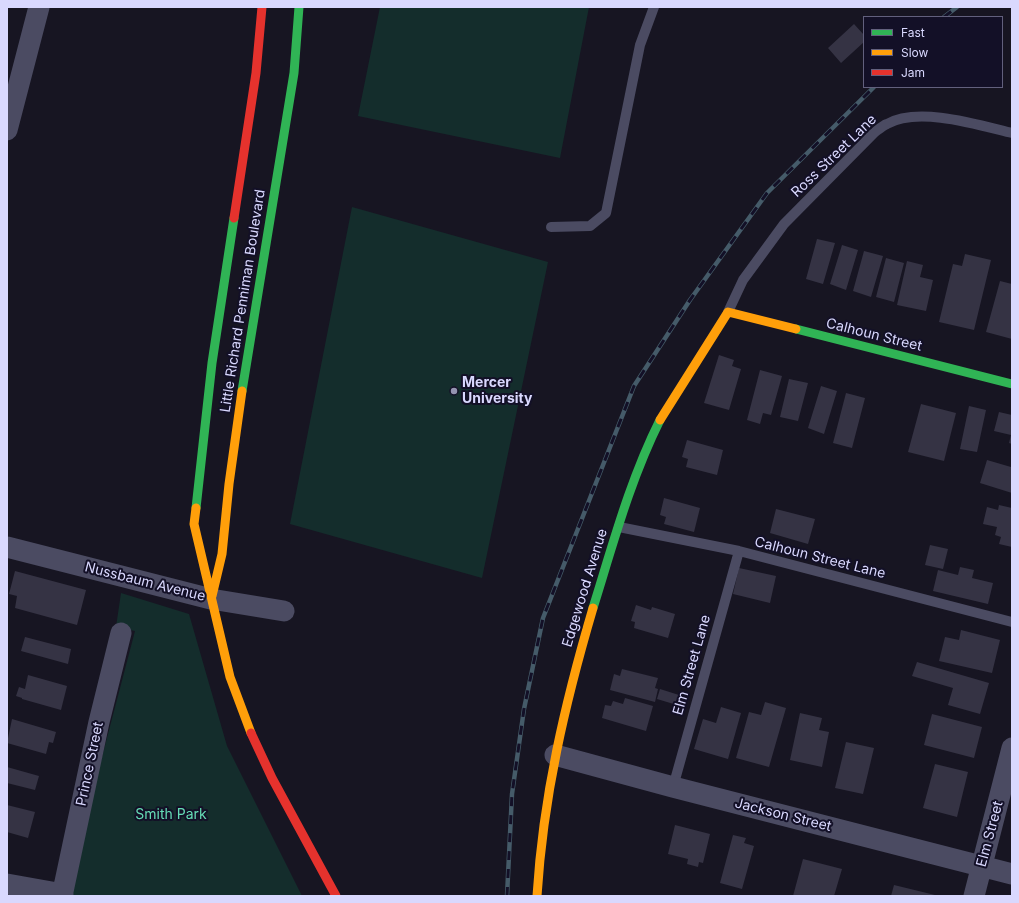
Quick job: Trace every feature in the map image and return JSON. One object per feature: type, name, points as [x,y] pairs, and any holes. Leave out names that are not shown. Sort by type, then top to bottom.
[{"type":"street","points":[[7,130],[39,7]]},
{"type":"street","name":"Little Richard Penniman Boulevard","points":[[262,7],[256,73],[212,364],[194,524],[230,677],[250,730],[272,778],[336,896]]},
{"type":"street","name":"Little Richard Penniman Boulevard","points":[[211,599],[222,554],[229,484],[244,380],[294,73],[299,7]]},
{"type":"street","name":"Calhoun Street","points":[[728,312],[1012,384]]},
{"type":"street","name":"Edgewood Avenue","points":[[537,896],[538,868],[546,794],[565,706],[579,653],[633,479],[661,418],[728,312]]},
{"type":"street","name":"Nussbaum Avenue","points":[[7,547],[211,599],[284,611]]},
{"type":"street","name":"Prince Street","points":[[62,895],[99,722],[121,633]]},
{"type":"street","name":"Elm Street","points":[[974,896],[1012,748]]},
{"type":"street","name":"Jackson Street","points":[[555,755],[673,787],[1012,874]]},
{"type":"street","points":[[7,884],[62,895]]},
{"type":"lane","points":[[551,227],[590,226],[606,214],[640,45],[654,7]]},
{"type":"lane","name":"Ross Street Lane","points":[[728,312],[743,280],[784,224],[874,133],[888,123],[908,118],[943,117],[1012,133]]},
{"type":"lane","name":"Calhoun Street Lane","points":[[619,527],[739,551],[1012,622]]},
{"type":"lane","name":"Elm Street Lane","points":[[673,787],[739,551]]},
{"type":"green space","points":[[380,7],[589,7],[560,158],[358,116]]},
{"type":"green space","points":[[352,207],[548,262],[482,578],[290,524]]},
{"type":"green space","name":"Smith Park","points":[[121,593],[189,614],[227,746],[302,896],[70,896],[97,776],[135,631],[116,627]]},
{"type":"building","points":[[854,24],[863,34],[863,43],[841,63],[828,48]]},
{"type":"building","points":[[817,239],[835,243],[823,284],[806,279]]},
{"type":"building","points":[[842,245],[858,250],[846,290],[830,284]]},
{"type":"building","points":[[864,251],[883,256],[871,297],[853,291]]},
{"type":"building","points":[[965,254],[991,260],[974,330],[939,322],[953,264],[962,266]]},
{"type":"building","points":[[886,258],[904,263],[894,302],[876,297]]},
{"type":"building","points":[[907,261],[923,265],[920,277],[933,280],[926,311],[897,305]]},
{"type":"building","points":[[1000,281],[1012,284],[1012,339],[986,332]]},
{"type":"building","points":[[719,355],[734,360],[732,366],[741,369],[729,410],[704,403]]},
{"type":"building","points":[[760,370],[782,376],[771,415],[763,413],[760,424],[747,420]]},
{"type":"building","points":[[789,379],[808,383],[798,421],[780,417]]},
{"type":"building","points":[[821,386],[837,391],[824,434],[808,428]]},
{"type":"building","points":[[846,393],[865,398],[852,448],[833,443]]},
{"type":"building","points":[[921,404],[956,413],[944,461],[908,452]]},
{"type":"building","points":[[969,406],[986,410],[977,452],[960,449]]},
{"type":"building","points":[[999,412],[1012,415],[1012,444],[1009,443],[1011,435],[994,431]]},
{"type":"building","points":[[687,440],[723,450],[717,475],[686,467],[688,459],[682,457]]},
{"type":"building","points":[[987,460],[1011,467],[1012,493],[980,483]]},
{"type":"building","points":[[664,498],[700,508],[694,532],[664,524],[666,517],[660,515]]},
{"type":"building","points":[[999,505],[1012,508],[1012,547],[999,544],[1001,537],[995,535],[997,527],[983,524],[987,507],[998,510]]},
{"type":"building","points":[[776,509],[815,519],[808,544],[770,533]]},
{"type":"building","points":[[930,545],[948,549],[943,569],[925,565]]},
{"type":"building","points":[[960,567],[974,570],[972,578],[993,583],[988,604],[933,591],[938,570],[958,575]]},
{"type":"building","points":[[739,568],[776,576],[770,603],[733,594]]},
{"type":"building","points":[[15,571],[86,590],[77,625],[15,608],[17,596],[9,594]]},
{"type":"building","points":[[636,605],[651,610],[652,607],[675,614],[668,638],[634,628],[635,622],[631,621]]},
{"type":"building","points":[[961,630],[1000,640],[992,673],[939,661],[945,637],[959,640]]},
{"type":"building","points":[[25,637],[71,649],[68,664],[21,651]]},
{"type":"building","points":[[917,662],[989,683],[980,714],[948,705],[953,688],[912,676]]},
{"type":"building","points":[[622,669],[658,678],[655,688],[658,689],[655,702],[610,690],[614,674],[620,676]]},
{"type":"building","points":[[28,675],[67,686],[61,710],[16,696],[19,687],[25,689]]},
{"type":"building","points":[[660,689],[679,695],[677,705],[657,699]]},
{"type":"building","points":[[625,698],[653,706],[646,731],[602,718],[605,705],[611,706],[613,701],[623,704]]},
{"type":"building","points":[[765,702],[786,708],[769,767],[736,758],[749,712],[761,715]]},
{"type":"building","points":[[721,707],[741,713],[728,759],[694,749],[703,719],[716,723]]},
{"type":"building","points":[[800,713],[822,718],[819,730],[829,732],[822,767],[790,760]]},
{"type":"building","points":[[932,714],[982,727],[974,758],[924,745]]},
{"type":"building","points":[[12,719],[56,732],[53,743],[49,742],[46,754],[7,743]]},
{"type":"building","points":[[846,742],[874,748],[863,794],[835,788]]},
{"type":"building","points":[[935,764],[968,772],[957,817],[923,808]]},
{"type":"building","points":[[7,767],[39,776],[35,790],[7,783]]},
{"type":"building","points":[[7,805],[35,812],[28,838],[7,832]]},
{"type":"building","points":[[675,825],[710,834],[703,863],[699,862],[698,867],[687,864],[688,859],[668,854]]},
{"type":"building","points":[[733,835],[746,838],[744,843],[754,846],[742,889],[720,883]]},
{"type":"building","points":[[803,859],[842,869],[834,896],[793,896]]},
{"type":"building","points":[[894,885],[935,895],[935,896],[891,896]]},
{"type":"railway","points":[[945,16],[957,7]]},
{"type":"railway","points":[[507,896],[512,794],[524,709],[543,618],[634,386],[690,300],[767,193],[873,88]]},
{"type":"traffic: fast","points":[[242,391],[294,73],[299,7]]},
{"type":"traffic: fast","points":[[196,508],[212,363],[234,218]]},
{"type":"traffic: fast","points":[[796,329],[1012,384]]},
{"type":"traffic: fast","points":[[593,608],[631,489],[649,443],[660,420]]},
{"type":"traffic: slow","points":[[660,420],[728,312],[796,329]]},
{"type":"traffic: slow","points":[[212,596],[222,554],[229,484],[242,391]]},
{"type":"traffic: slow","points":[[196,508],[194,524],[230,677],[251,733]]},
{"type":"traffic: slow","points":[[537,896],[544,823],[550,786],[573,679],[593,608]]},
{"type":"traffic: jam","points":[[234,218],[256,73],[262,7]]},
{"type":"traffic: jam","points":[[251,733],[272,778],[336,896]]},
{"type":"place","name":"Mercer University","points":[[454,391]]}]
